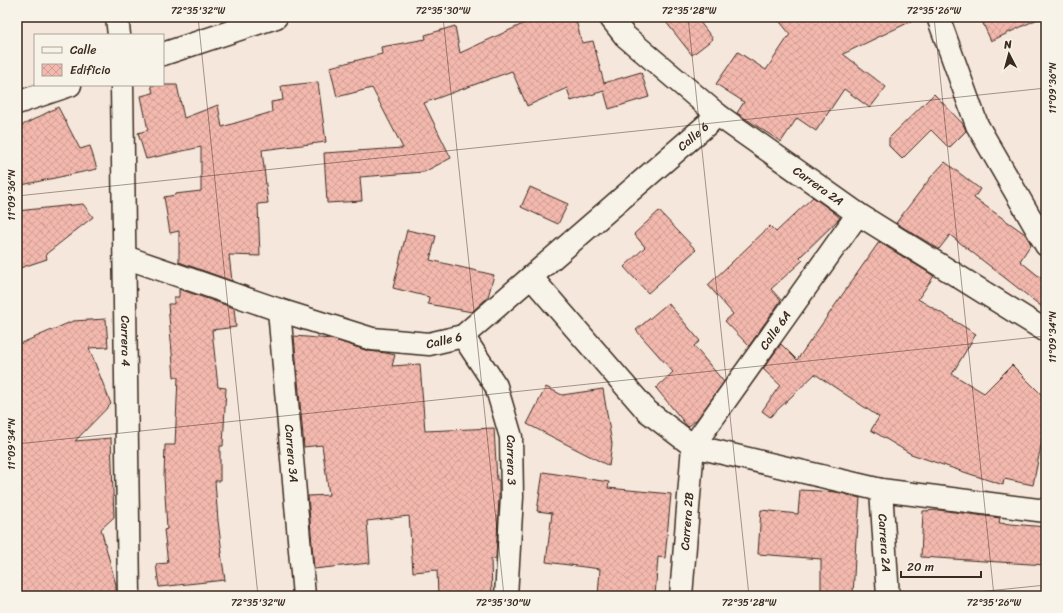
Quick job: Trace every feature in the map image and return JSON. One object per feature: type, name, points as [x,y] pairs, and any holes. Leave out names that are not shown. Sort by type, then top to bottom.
[{"type":"street","points":[[117,17],[119,34]]},
{"type":"street","points":[[164,54],[276,17]]},
{"type":"street","name":"Carrera 2A","points":[[610,17],[624,36],[718,115],[858,214],[1046,331]]},
{"type":"street","points":[[938,17],[977,125],[1046,244]]},
{"type":"street","points":[[17,103],[67,86]]},
{"type":"street","name":"Carrera 4","points":[[122,86],[129,596]]},
{"type":"street","name":"Calle 6","points":[[125,257],[279,310],[372,339],[429,344],[462,336],[718,115]]},
{"type":"street","name":"Calle 6A","points":[[693,446],[858,214]]},
{"type":"street","points":[[531,277],[647,411],[693,446],[881,490],[1046,510]]},
{"type":"street","name":"Carrera 3A","points":[[279,310],[304,596]]},
{"type":"street","name":"Carrera 3","points":[[462,336],[496,386],[511,437],[512,497],[506,596]]},
{"type":"street","name":"Carrera 2B","points":[[682,596],[693,446]]},
{"type":"street","name":"Carrera 2A","points":[[881,490],[888,596]]},
{"type":"building","points":[[538,17],[575,17],[582,43],[593,41],[604,83],[641,72],[649,97],[609,109],[604,91],[571,101],[567,88],[527,106],[512,71],[424,103],[451,158],[424,172],[360,177],[362,201],[327,203],[324,153],[403,148],[372,88],[337,97],[330,67],[382,54],[381,47],[426,39],[425,35],[455,26],[460,53]]},
{"type":"building","points":[[662,17],[696,17],[713,39],[692,55]]},
{"type":"building","points":[[776,17],[920,17],[843,54],[886,87],[870,108],[844,89],[816,131],[797,118],[781,142],[737,113],[744,102],[716,84],[738,52],[766,70],[790,34]]},
{"type":"building","points":[[980,17],[1042,17],[991,41]]},
{"type":"building","points":[[318,82],[326,142],[262,150],[268,203],[258,204],[260,256],[229,255],[232,281],[179,262],[179,231],[170,233],[164,197],[175,194],[201,191],[201,147],[146,159],[138,133],[148,130],[141,96],[153,93],[151,86],[177,85],[184,118],[218,105],[222,127],[272,112],[271,102],[283,100],[281,86]]},
{"type":"building","points":[[934,94],[963,124],[966,131],[949,148],[931,130],[902,159],[889,146],[889,138]]},
{"type":"building","points":[[58,107],[80,149],[90,146],[97,169],[17,186],[17,128]]},
{"type":"building","points":[[945,162],[980,189],[974,198],[1025,234],[1031,244],[1020,261],[1046,282],[1046,310],[950,235],[939,249],[896,223],[931,177]]},
{"type":"building","points":[[530,187],[568,204],[558,224],[521,207]]},
{"type":"building","points":[[813,197],[840,218],[800,257],[803,260],[771,289],[781,300],[749,346],[725,321],[733,314],[708,285],[770,226],[776,232]]},
{"type":"building","points":[[83,204],[93,217],[46,254],[47,259],[17,269],[17,211]]},
{"type":"building","points":[[659,211],[696,250],[648,293],[624,267],[645,247],[634,234]]},
{"type":"building","points":[[407,230],[436,236],[430,260],[494,275],[488,297],[472,312],[428,304],[429,297],[393,288]]},
{"type":"building","points":[[879,242],[934,276],[918,299],[976,334],[952,374],[984,393],[1012,365],[1046,399],[1046,432],[1042,441],[1033,485],[1004,479],[1003,485],[911,454],[871,430],[879,417],[815,374],[770,417],[762,411],[780,385],[763,369],[781,344],[797,360]]},
{"type":"building","points":[[179,289],[234,308],[236,327],[212,330],[218,387],[226,388],[223,446],[220,446],[220,481],[215,481],[221,553],[225,580],[159,587],[156,564],[168,563],[164,530],[167,529],[164,477],[165,445],[175,445],[178,377],[174,377],[168,304],[174,304],[174,297],[179,297]]},
{"type":"building","points":[[668,303],[700,341],[694,346],[724,382],[697,419],[688,427],[656,388],[673,372],[636,330]]},
{"type":"building","points":[[106,319],[108,347],[89,348],[111,404],[75,441],[111,438],[114,517],[101,529],[116,585],[116,596],[17,596],[17,345],[73,321]]},
{"type":"building","points":[[294,336],[332,339],[368,351],[395,355],[392,366],[420,364],[425,431],[494,428],[497,480],[499,480],[499,497],[496,559],[491,559],[492,596],[438,596],[437,570],[413,572],[409,516],[367,521],[370,563],[314,569],[308,496],[329,495],[322,445],[304,447]]},
{"type":"building","points":[[546,387],[562,395],[603,389],[612,444],[609,466],[527,424]]},
{"type":"building","points":[[543,472],[609,482],[608,488],[671,494],[665,558],[658,557],[655,596],[598,596],[600,569],[546,562],[552,513],[537,511]]},
{"type":"building","points":[[800,490],[837,492],[860,498],[853,596],[821,596],[821,559],[758,554],[761,510],[798,514]]},
{"type":"building","points":[[939,510],[1000,518],[999,523],[1046,527],[1046,565],[921,557],[923,511]]}]
